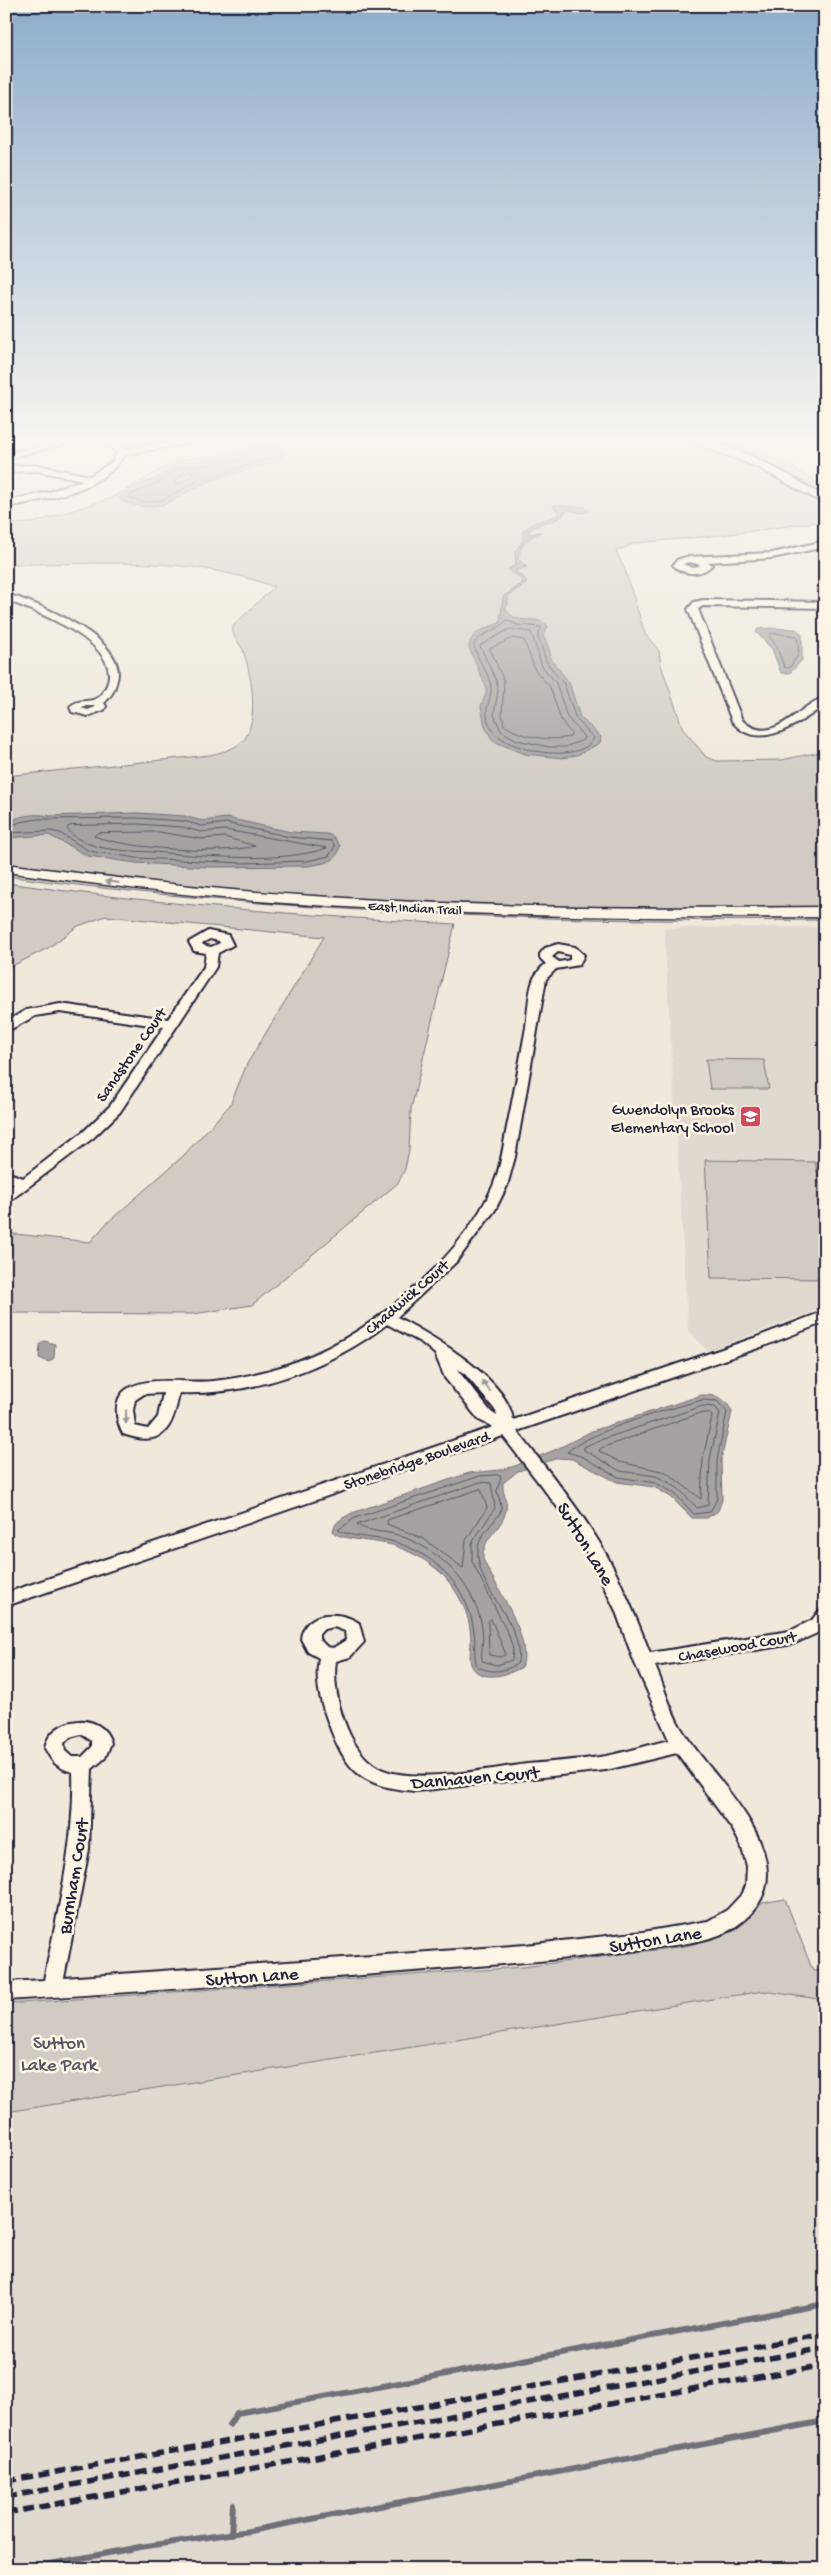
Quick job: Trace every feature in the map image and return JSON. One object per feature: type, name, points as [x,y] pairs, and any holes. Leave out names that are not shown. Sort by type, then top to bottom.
[{"type":"main road","name":"East Indian Trail","points":[[6,868],[184,890],[365,905],[577,912],[825,912]]},
{"type":"main road","name":"East Indian Trail","points":[[6,879],[197,903],[379,916],[609,924],[825,923]]},
{"type":"street","points":[[6,597],[55,618],[105,650],[113,662],[114,673],[107,693],[96,703]]},
{"type":"street","points":[[825,606],[703,603],[697,604],[693,609],[737,721],[743,728],[757,732],[781,730],[825,700]]},
{"type":"street","name":"Sandstone Court","points":[[6,1197],[104,1120],[122,1100],[210,967],[212,951]]},
{"type":"street","name":"Chadwick Court","points":[[172,1390],[240,1382],[299,1366],[332,1352],[385,1317],[450,1260],[476,1229],[500,1185],[519,1103],[540,979],[543,973],[554,964]]},
{"type":"street","points":[[6,1028],[31,1014],[60,1008],[172,1024]]},
{"type":"street","points":[[6,1176],[23,1183]]},
{"type":"street","name":"Stonebridge Boulevard","points":[[6,1600],[759,1342],[825,1316]]},
{"type":"street","name":"Sutton Lane","points":[[6,1991],[527,1954],[684,1935],[714,1928],[733,1919],[748,1903],[756,1886],[758,1870],[755,1852],[734,1814],[680,1744],[661,1706],[624,1609],[604,1566],[571,1513],[506,1428],[485,1416],[451,1374],[442,1352],[427,1339],[385,1317]]},
{"type":"street","name":"Chasewood Court","points":[[643,1661],[780,1640],[807,1631],[825,1616]]},
{"type":"street","name":"Danhaven Court","points":[[328,1655],[325,1685],[348,1751],[370,1773],[383,1778],[412,1783],[597,1764],[634,1757],[680,1744]]},
{"type":"street","name":"Burnham Court","points":[[52,1988],[81,1834],[84,1794],[82,1764]]},
{"type":"shaded area","name":"Gwendolyn Brooks Elementary School","points":[[825,927],[825,1307],[708,1351],[688,1330],[664,928]]},
{"type":"shaded area","points":[[764,1991],[825,2000],[825,2569],[6,2569],[6,2112]]},
{"type":"green space","points":[[6,560],[620,560],[645,634],[659,651],[661,665],[683,729],[706,757],[717,761],[781,760],[825,751],[825,908],[546,907],[314,898],[160,885],[6,864],[6,776],[210,755],[231,749],[244,739],[250,726],[252,715],[251,681],[243,650],[234,636],[233,626],[274,587],[242,577],[176,565],[108,563],[6,564]]},
{"type":"green space","points":[[6,872],[266,901],[825,915],[825,920],[619,920],[414,913],[210,899],[108,889],[6,876]]},
{"type":"green space","points":[[6,883],[230,908],[455,924],[411,1109],[409,1150],[405,1169],[398,1183],[252,1305],[193,1314],[6,1313],[6,1233],[90,1242],[106,1224],[183,1156],[230,1105],[247,1064],[324,937],[106,916],[78,926],[48,948],[6,969]]},
{"type":"green space","points":[[706,1059],[764,1060],[769,1089],[710,1089]]},
{"type":"green space","points":[[705,1160],[815,1162],[825,1208],[825,1279],[711,1278]]},
{"type":"green space","name":"Sutton Lake Park","points":[[785,1899],[813,1971],[825,1970],[825,2000],[763,1991],[6,2112],[6,2004],[523,1967],[685,1946],[713,1939],[734,1931],[748,1920],[762,1903]]},
{"type":"water","points":[[516,560],[519,560],[527,567],[515,571],[527,583],[508,596],[508,605],[505,608],[515,618],[537,620],[548,626],[543,636],[552,661],[569,682],[580,717],[601,737],[600,743],[577,755],[563,758],[525,754],[493,741],[485,727],[481,706],[486,694],[486,687],[469,648],[475,634],[500,623],[503,597],[523,583],[520,578],[508,569],[516,565]]},
{"type":"water","points":[[758,629],[796,629],[802,634],[802,660],[790,673],[781,673],[772,649],[756,632]]},
{"type":"water","points":[[137,813],[184,816],[202,821],[227,818],[291,832],[327,834],[334,837],[340,846],[338,853],[332,860],[308,866],[209,867],[136,863],[88,856],[49,835],[6,838],[6,824],[27,816]]},
{"type":"water","points":[[44,1341],[55,1344],[54,1358],[49,1362],[39,1358],[40,1344]]},
{"type":"water","points":[[702,1395],[720,1398],[732,1412],[721,1460],[722,1500],[718,1511],[707,1518],[692,1518],[671,1497],[654,1487],[617,1482],[572,1459],[558,1458],[518,1471],[503,1483],[506,1510],[501,1523],[486,1545],[483,1559],[511,1612],[522,1642],[524,1655],[522,1667],[510,1673],[487,1676],[475,1670],[470,1662],[471,1634],[465,1610],[449,1582],[431,1565],[410,1552],[395,1546],[352,1539],[333,1532],[337,1522],[352,1513],[469,1473],[501,1470],[515,1466],[557,1449],[592,1431]]},
{"type":"waterway","points":[[229,2425],[237,2413],[825,2304]]},
{"type":"waterway","points":[[231,2534],[825,2421]]},
{"type":"waterway","points":[[231,2534],[233,2504]]},
{"type":"waterway","points":[[24,2569],[140,2547],[231,2534]]},
{"type":"railway","points":[[6,2481],[825,2334]]},
{"type":"railway","points":[[6,2497],[825,2348]]},
{"type":"railway","points":[[6,2513],[825,2365]]},
{"type":"place","name":"Gwendolyn Brooks Elementary School","points":[[750,1117]]}]
